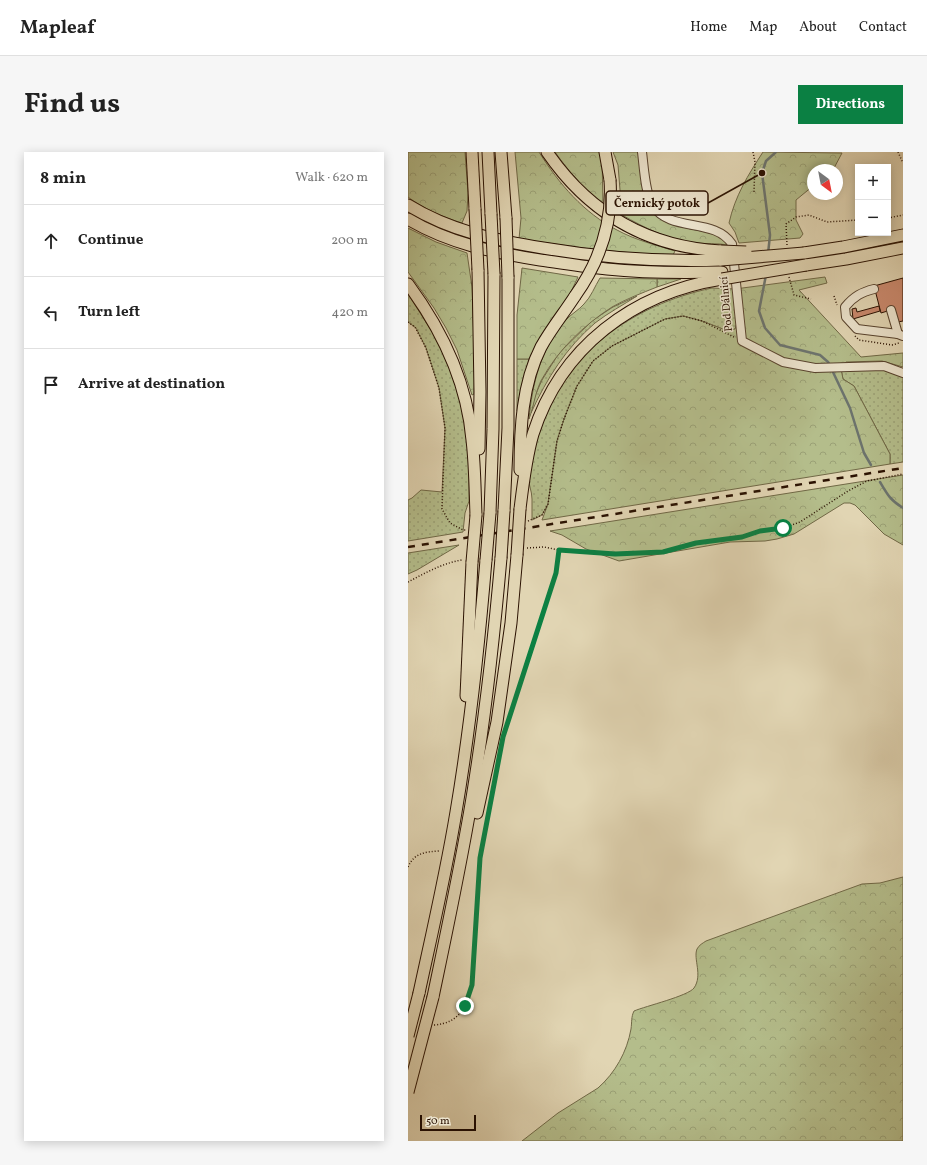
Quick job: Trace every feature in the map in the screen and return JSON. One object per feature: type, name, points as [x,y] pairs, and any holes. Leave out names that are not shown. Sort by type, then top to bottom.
[{"type":"highway","points":[[465,752],[480,392],[478,270],[472,152]]},
{"type":"highway","points":[[408,1036],[419,993],[449,851],[476,674],[490,513],[494,413],[494,274],[488,152]]},
{"type":"highway","points":[[408,1092],[433,996],[459,874],[487,698],[501,558],[508,428],[508,277],[506,218],[501,152]]},
{"type":"highway","points":[[548,152],[564,175],[585,196],[607,214],[625,225],[645,235],[670,244],[721,256]]},
{"type":"highway","points":[[455,893],[476,814],[497,722],[511,623],[520,508],[520,462],[523,412],[528,382],[541,348],[594,264],[606,235],[610,211],[610,180],[605,152]]},
{"type":"highway","points":[[408,205],[431,218],[446,224],[497,240],[560,251],[621,258],[678,261],[721,256],[804,253],[903,235]]},
{"type":"highway","points":[[408,220],[441,236],[465,244],[486,250],[532,259],[613,270],[722,276]]},
{"type":"highway","points":[[520,508],[527,460],[538,421],[555,386],[578,354],[610,324],[649,301],[686,287],[722,276],[846,259],[903,248]]},
{"type":"highway","points":[[408,284],[427,311],[443,340],[462,388],[473,440],[476,516]]},
{"type":"street","name":"Pod Dálnicí","points":[[642,152],[649,195],[653,206],[660,214],[670,220],[715,231],[727,237],[732,244],[742,341],[783,362],[815,368],[836,366],[884,366],[903,373]]},
{"type":"street","points":[[874,289],[860,293],[850,300],[846,306],[846,317],[857,329],[900,335],[891,310]]},
{"type":"street","points":[[445,871],[459,874]]},
{"type":"path","points":[[753,152],[755,162],[754,192]]},
{"type":"path","points":[[898,152],[903,163]]},
{"type":"path","points":[[891,217],[903,215]]},
{"type":"path","points":[[505,730],[556,573],[559,550],[615,554],[663,552],[696,543],[742,537],[760,531],[783,528],[800,522],[848,491],[867,481],[903,474]]},
{"type":"path","points":[[429,1025],[440,1024],[455,1018],[465,1006],[472,985],[480,858],[497,767]]},
{"type":"path","points":[[408,867],[411,860],[419,854],[425,852],[449,851]]},
{"type":"green space","points":[[408,152],[465,152],[468,193],[467,211],[462,223],[434,212],[408,197]]},
{"type":"green space","points":[[515,152],[539,152],[573,197],[594,215],[624,234],[675,251],[673,255],[590,249],[519,239],[521,218]]},
{"type":"green space","points":[[555,152],[600,152],[602,158],[603,204],[577,180]]},
{"type":"green space","points":[[613,152],[639,152],[646,197],[650,209],[656,216],[664,221],[682,227],[702,231],[720,237],[728,245],[694,243],[675,239],[648,229],[622,215],[618,165]]},
{"type":"green space","points":[[763,152],[842,153],[836,164],[807,164],[807,191],[796,200],[796,220],[803,234],[800,238],[739,243],[735,232],[729,223],[735,204],[752,169]]},
{"type":"green space","points":[[408,228],[436,242],[467,253],[472,287],[475,368],[474,394],[472,395],[457,350],[446,328],[434,308],[408,272]]},
{"type":"green space","points":[[522,268],[578,277],[567,300],[530,359],[517,359],[517,315]]},
{"type":"green space","points":[[825,277],[827,283],[799,290],[861,357],[903,353],[903,367],[882,361],[846,362],[841,369],[843,379],[854,386],[890,454],[890,464],[542,520],[548,504],[557,441],[564,419],[577,386],[593,361],[612,346],[665,319],[683,316],[702,321],[728,331],[735,329],[737,323],[735,289]]},
{"type":"green space","points":[[600,278],[657,279],[657,287],[612,307],[572,339],[548,368],[542,379],[529,419],[535,380],[550,342],[566,320],[582,306],[591,295]]},
{"type":"green space","points":[[657,279],[681,279],[657,287]]},
{"type":"green space","points":[[712,288],[735,289],[737,323],[735,329],[728,331],[702,321],[683,316],[577,386],[557,441],[548,504],[542,515],[532,520],[532,496],[528,475],[530,459],[550,405],[565,379],[583,357],[605,337],[629,320],[655,307],[683,296]]},
{"type":"green space","points":[[408,294],[446,356],[459,391],[469,447],[469,501],[465,513],[463,532],[408,541],[408,500],[421,490],[442,492],[445,428],[439,388],[426,348],[416,328],[408,322]]},
{"type":"green space","points":[[637,296],[595,323],[575,343],[558,364],[531,413],[534,398],[542,380],[559,353],[593,320],[613,307]]},
{"type":"green space","points":[[517,359],[530,359],[520,412],[517,411]]},
{"type":"green space","points":[[841,369],[883,370],[903,377],[903,462],[890,464],[890,454],[854,386],[843,379]]},
{"type":"green space","points":[[903,475],[903,545],[884,534],[855,505],[850,503],[844,503],[794,534],[777,539],[765,541],[730,542],[619,561],[586,549],[562,535],[550,531]]},
{"type":"green space","points":[[459,545],[417,570],[408,574],[408,553]]},
{"type":"green space","points":[[903,877],[903,1141],[522,1141],[558,1113],[598,1088],[610,1076],[627,1046],[634,1011],[684,994],[694,988],[698,978],[696,953],[697,949],[702,943],[862,884],[880,883]]},
{"type":"building","points":[[903,278],[903,321],[898,322],[894,309],[881,313],[874,286]]},
{"type":"building","points":[[879,306],[880,311],[853,319],[852,309],[856,308],[857,312]]},
{"type":"waterway","points":[[768,254],[770,235],[762,173],[766,161],[776,152]]},
{"type":"waterway","points":[[766,275],[759,311],[765,328],[780,345],[820,355],[830,365]]},
{"type":"waterway","points":[[832,370],[850,408],[864,453],[871,465]]},
{"type":"waterway","points":[[880,482],[889,496],[903,508]]},
{"type":"railway","points":[[408,547],[903,468]]},
{"type":"place","name":"Černický potok","points":[[762,173]]},
{"type":"route","points":[[465,1006],[472,985],[480,858],[503,737],[556,573],[559,550],[615,554],[663,552],[696,543],[742,537],[760,531],[783,528]]}]
